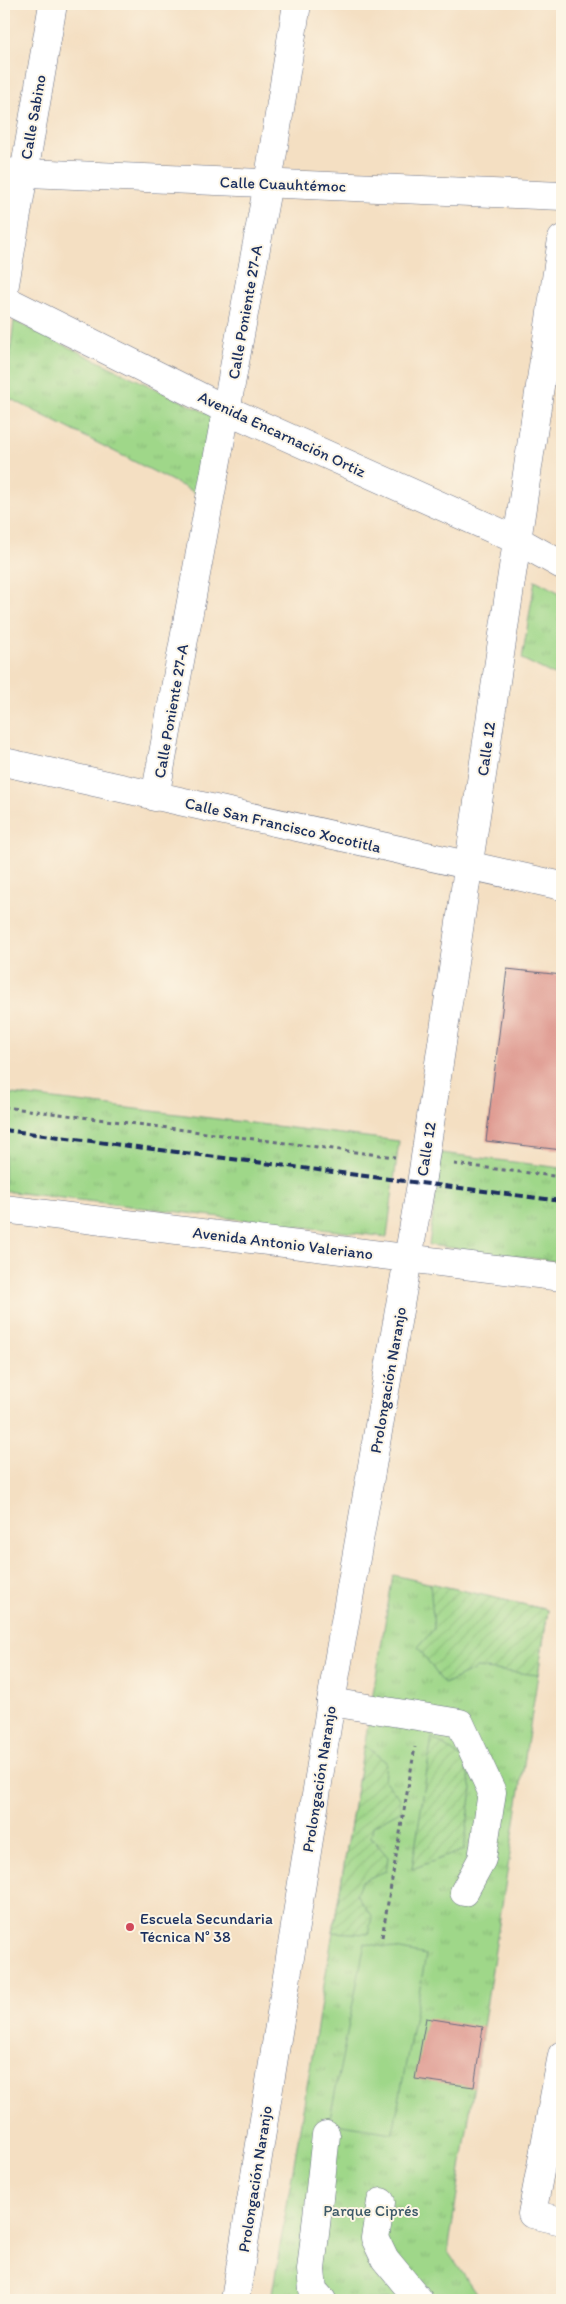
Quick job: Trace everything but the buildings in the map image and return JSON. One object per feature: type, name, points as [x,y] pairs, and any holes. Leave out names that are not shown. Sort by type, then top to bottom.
[{"type":"street","name":"Calle Sabino","points":[[4,290],[13,173],[53,4]]},
{"type":"street","name":"Calle Poniente 27-A","points":[[155,797],[268,184],[297,4]]},
{"type":"street","name":"Calle Cuauhtémoc","points":[[13,173],[562,196]]},
{"type":"street","name":"Calle 12","points":[[409,1258],[562,239]]},
{"type":"street","name":"Avenida Encarnación Ortiz","points":[[4,299],[227,410],[517,540],[562,565]]},
{"type":"street","name":"Calle San Francisco Xocotitla","points":[[4,762],[469,867],[562,886]]},
{"type":"street","name":"Avenida Antonio Valeriano","points":[[4,1209],[562,1277]]},
{"type":"street","name":"Prolongación Naranjo","points":[[235,2300],[331,1702],[409,1258]]},
{"type":"street","points":[[331,1702],[460,1723],[492,1792],[482,1860],[464,1892]]},
{"type":"street","points":[[562,2055],[532,2214],[562,2221]]},
{"type":"street","points":[[322,2300],[313,2290],[311,2270],[326,2136]]},
{"type":"street","points":[[381,2202],[375,2238],[385,2259],[419,2300]]},
{"type":"path","points":[[4,1107],[562,1177]]},
{"type":"path","points":[[382,1937],[420,1717]]},
{"type":"green space","points":[[14,321],[213,416],[196,493],[5,396]]},
{"type":"green space","points":[[535,580],[562,594],[562,679],[522,659]]},
{"type":"green space","points":[[4,1093],[399,1141],[387,1237],[4,1191]]},
{"type":"green space","points":[[441,1153],[562,1168],[562,1262],[429,1245]]},
{"type":"green space","name":"Parque Ciprés","points":[[393,1575],[548,1610],[448,2252],[479,2297],[499,2300],[271,2300]]},
{"type":"green space","points":[[430,1583],[548,1610],[538,1675],[477,1668],[444,1684],[418,1647],[434,1629]]},
{"type":"green space","points":[[432,1737],[464,1760],[472,1789],[464,1850],[412,1869]]},
{"type":"green space","points":[[364,1745],[386,1762],[384,1780],[400,1798],[400,1811],[373,1826],[371,1837],[388,1857],[386,1871],[362,1881],[356,1894],[372,1917],[368,1934],[333,1932]]},
{"type":"green space","points":[[365,1943],[426,1955],[393,2133],[329,2123]]},
{"type":"railway","points":[[4,1130],[562,1201]]},
{"type":"place","name":"Escuela Secundaria Técnica N° 38","points":[[130,1927]]}]
